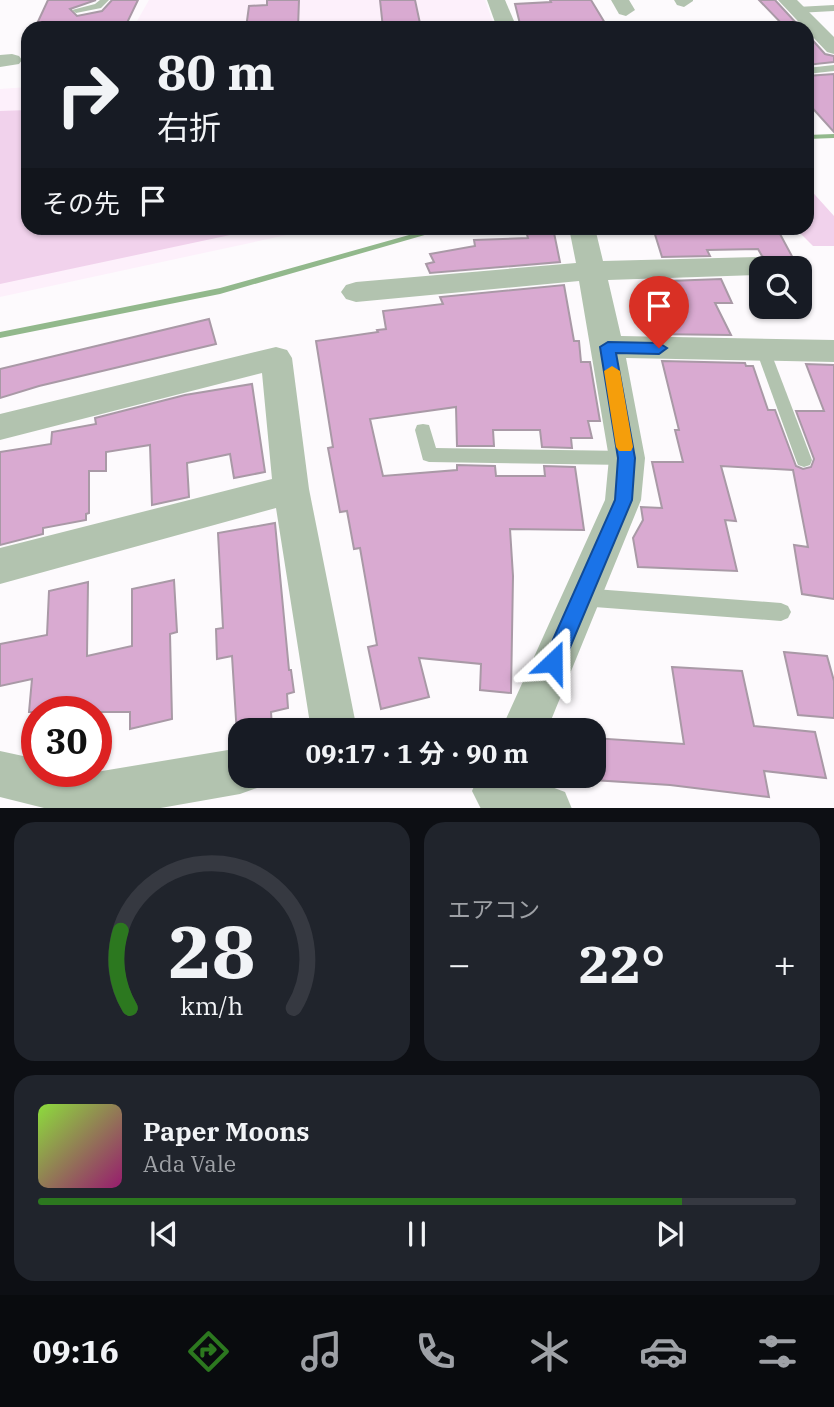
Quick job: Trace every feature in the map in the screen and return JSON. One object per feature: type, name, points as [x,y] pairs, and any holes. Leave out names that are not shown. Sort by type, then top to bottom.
[{"type":"street","points":[[496,0],[504,21]]},
{"type":"street","points":[[792,5],[808,21]]},
{"type":"street","points":[[814,28],[834,48]]},
{"type":"street","points":[[523,718],[624,500],[627,458],[608,347],[584,235]]},
{"type":"street","points":[[356,292],[592,271],[749,266]]},
{"type":"street","points":[[608,347],[834,351]]},
{"type":"street","points":[[0,426],[276,358],[292,489],[332,718]]},
{"type":"street","points":[[0,566],[292,489]]},
{"type":"street","points":[[0,774],[93,795],[228,773]]},
{"type":"street","points":[[496,792],[548,808]]},
{"type":"lane","points":[[76,9],[98,6],[105,0]]},
{"type":"lane","points":[[792,5],[834,8]]},
{"type":"lane","points":[[814,70],[834,68]]},
{"type":"lane","points":[[762,350],[804,460]]},
{"type":"lane","points":[[423,430],[429,455],[627,458]]},
{"type":"lane","points":[[581,597],[782,612]]},
{"type":"shaded area","points":[[149,0],[485,0],[492,21],[137,21]]},
{"type":"shaded area","points":[[21,88],[21,235],[287,235],[0,297],[0,89]]},
{"type":"shaded area","points":[[21,110],[21,235],[230,235],[0,284],[0,111]]},
{"type":"shaded area","points":[[814,194],[834,216],[834,246],[813,246],[802,235],[814,235]]},
{"type":"building","points":[[48,0],[96,0],[70,9],[77,16],[102,11],[112,0],[138,0],[128,21],[38,21]]},
{"type":"building","points":[[267,0],[299,0],[298,21],[247,21],[249,6],[267,5]]},
{"type":"building","points":[[380,0],[415,0],[420,21],[382,21]]},
{"type":"building","points":[[550,0],[591,0],[604,21],[519,21],[515,4],[551,2]]},
{"type":"building","points":[[759,0],[775,0],[794,21],[779,21]]},
{"type":"building","points":[[814,42],[825,54],[834,56],[834,62],[814,64]]},
{"type":"building","points":[[834,74],[834,132],[814,110],[814,75]]},
{"type":"building","points":[[527,235],[554,235],[560,262],[430,273],[426,264],[434,262],[430,254],[475,246],[474,240],[528,238]]},
{"type":"building","points":[[655,235],[781,235],[792,256],[762,256],[758,249],[707,250],[710,256],[662,257]]},
{"type":"building","points":[[721,279],[732,303],[715,303],[731,335],[649,334],[639,302],[676,302],[669,281]]},
{"type":"building","points":[[564,285],[574,341],[579,341],[581,362],[590,362],[600,421],[588,421],[592,438],[571,438],[572,448],[542,447],[540,430],[493,430],[494,446],[457,446],[456,407],[370,419],[383,476],[457,470],[457,465],[495,466],[496,476],[545,476],[544,466],[575,467],[584,530],[510,529],[513,576],[511,693],[480,690],[481,664],[419,658],[429,697],[381,709],[368,647],[377,645],[360,548],[354,549],[347,511],[340,512],[328,448],[333,447],[316,341],[378,332],[377,330],[386,329],[383,311],[443,304],[440,297]]},
{"type":"building","points":[[209,319],[216,344],[39,386],[0,398],[0,369]]},
{"type":"building","points":[[662,361],[745,363],[746,366],[753,366],[768,410],[775,410],[796,466],[803,469],[811,467],[814,459],[796,411],[824,411],[806,364],[834,365],[834,599],[802,594],[794,545],[808,547],[793,470],[721,466],[736,521],[725,520],[737,571],[638,567],[633,538],[643,520],[641,507],[662,508],[652,462],[683,462],[675,430],[679,430]]},
{"type":"building","points":[[252,384],[265,472],[234,478],[230,454],[187,463],[189,497],[152,505],[150,445],[106,452],[106,471],[89,471],[89,513],[86,514],[86,520],[43,528],[43,534],[0,545],[0,452],[51,444],[52,432],[96,424],[95,418],[185,395]]},
{"type":"building","points":[[275,523],[289,670],[294,692],[287,694],[288,708],[271,712],[271,718],[236,718],[232,656],[217,659],[216,629],[223,628],[218,533]]},
{"type":"building","points":[[174,580],[177,632],[170,634],[172,719],[130,729],[130,712],[112,712],[112,696],[30,696],[32,679],[0,686],[0,644],[47,635],[49,591],[88,582],[87,656],[132,646],[132,589]]},
{"type":"building","points":[[784,652],[827,656],[834,681],[834,718],[798,715]]},
{"type":"building","points":[[672,667],[742,671],[754,726],[815,732],[826,778],[764,771],[769,797],[670,785],[606,781],[606,739],[684,744]]},
{"type":"waterway","points":[[814,137],[834,136]]},
{"type":"waterway","points":[[0,335],[220,291],[416,235]]},
{"type":"slow traffic","points":[[612,371],[625,447]]},
{"type":"route","points":[[553,662],[624,500],[627,458],[608,347],[659,348]]}]
